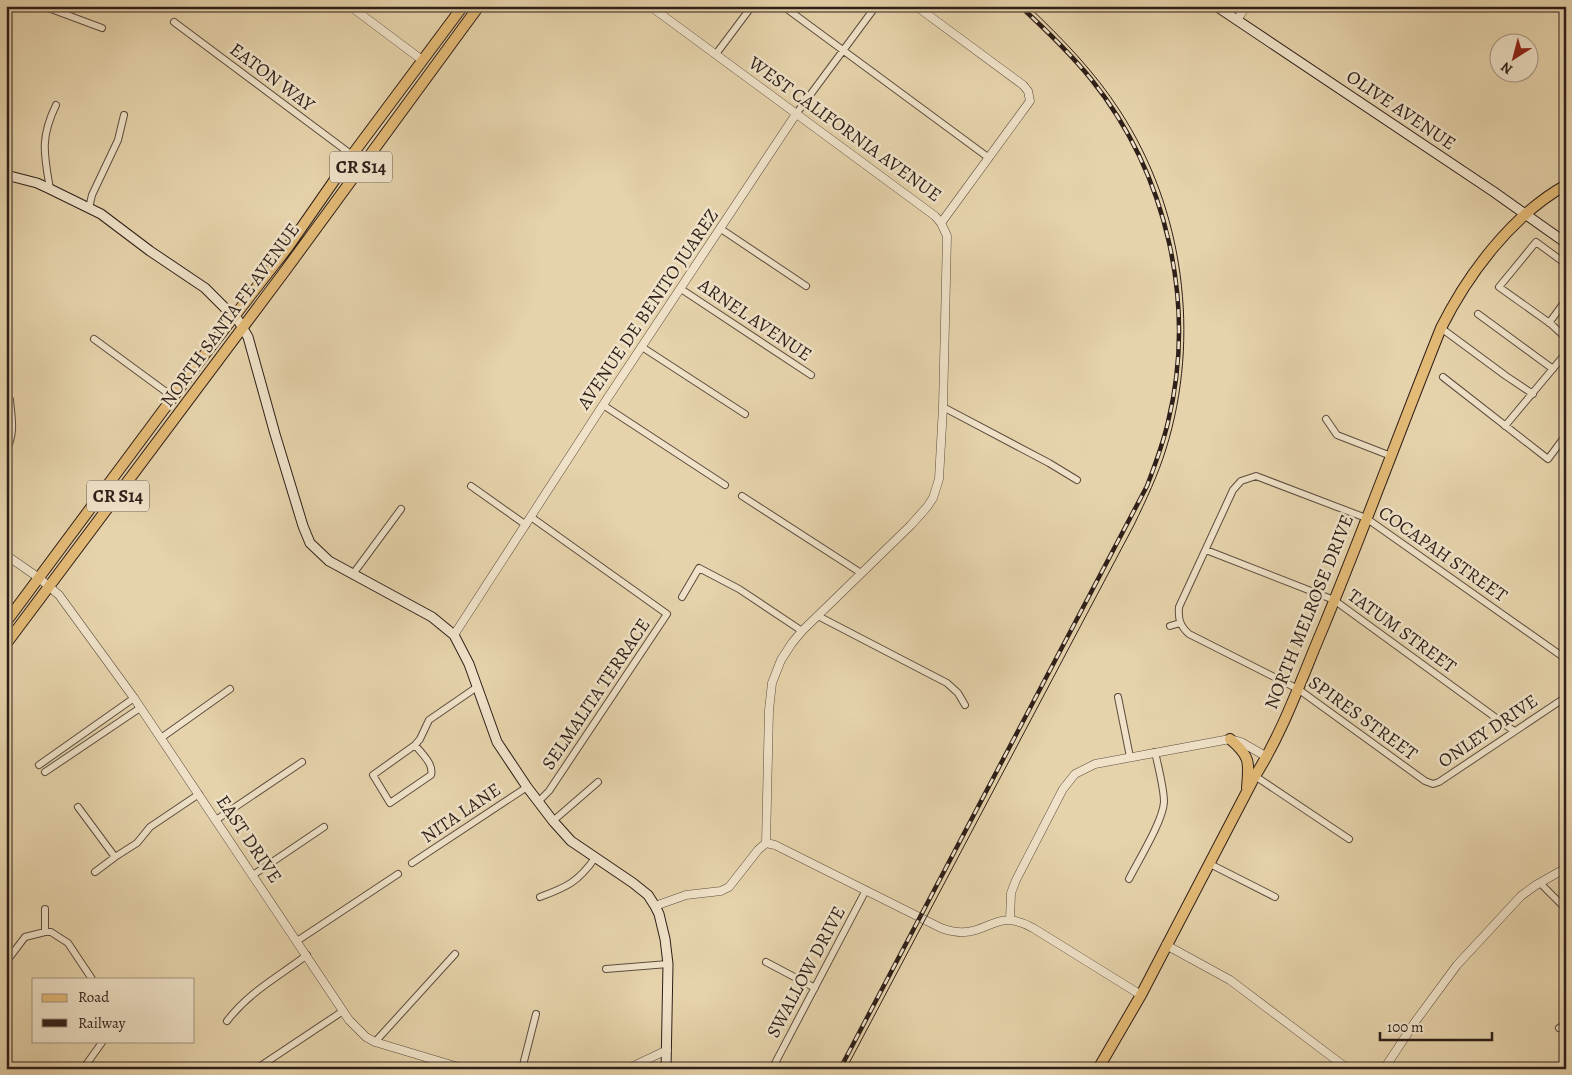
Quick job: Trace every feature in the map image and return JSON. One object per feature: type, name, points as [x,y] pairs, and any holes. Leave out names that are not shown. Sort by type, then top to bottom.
[{"type":"main road","name":"NORTH SANTA FE AVENUE","points":[[6,622],[291,242],[352,155],[462,6]]},
{"type":"main road","points":[[463,28],[461,20],[471,6]]},
{"type":"main road","name":"NORTH SANTA FE AVENUE","points":[[6,644],[479,6]]},
{"type":"main road","name":"OLIVE AVENUE","points":[[1216,6],[1566,244]]},
{"type":"main road","points":[[6,175],[50,188],[101,214],[150,251],[205,288],[235,315],[248,336],[275,434],[310,543],[329,561],[432,617],[454,635],[469,664],[497,742],[538,802],[571,840],[595,858],[616,870],[648,895],[659,914],[666,939],[668,964],[666,1069]]},
{"type":"main road","name":"NORTH MELROSE DRIVE","points":[[1098,1069],[1116,1040],[1255,776],[1267,757],[1298,689],[1441,328],[1453,304],[1504,235],[1525,215],[1566,186]]},
{"type":"main road","points":[[1230,739],[1246,755],[1248,772],[1246,794]]},
{"type":"street","points":[[43,6],[102,28]]},
{"type":"street","points":[[350,6],[422,60]]},
{"type":"street","name":"WEST CALIFORNIA AVENUE","points":[[650,6],[935,216],[942,223],[947,236],[943,407],[939,478],[933,498],[927,507],[911,525],[802,631],[781,660],[772,683],[769,710],[766,843]]},
{"type":"street","points":[[716,54],[752,6]]},
{"type":"street","points":[[783,6],[989,158]]},
{"type":"street","name":"AVENUE DE BENITO JUAREZ","points":[[454,635],[761,166],[796,114],[876,6]]},
{"type":"street","points":[[916,6],[1023,85],[1028,91],[1030,101],[942,223]]},
{"type":"street","points":[[1237,20],[1246,6]]},
{"type":"street","name":"EATON WAY","points":[[174,22],[352,155]]},
{"type":"street","points":[[50,188],[44,144],[50,116],[56,105]]},
{"type":"street","points":[[89,208],[92,195],[118,140],[124,115]]},
{"type":"street","points":[[721,229],[806,286]]},
{"type":"street","points":[[1566,264],[1536,242],[1499,287],[1549,323],[1566,338]]},
{"type":"street","name":"ARNEL AVENUE","points":[[681,289],[811,375]]},
{"type":"street","points":[[1549,323],[1566,300]]},
{"type":"street","points":[[1478,314],[1553,369]]},
{"type":"street","points":[[1441,328],[1533,394]]},
{"type":"street","points":[[94,339],[173,397]]},
{"type":"street","points":[[642,347],[745,414]]},
{"type":"street","points":[[1505,426],[1566,353]]},
{"type":"street","points":[[1443,377],[1548,459],[1566,435]]},
{"type":"street","points":[[6,452],[12,438],[13,424],[10,400]]},
{"type":"street","points":[[603,405],[725,485]]},
{"type":"street","points":[[943,407],[1049,463],[1077,480]]},
{"type":"street","points":[[1326,419],[1337,435],[1391,456]]},
{"type":"street","name":"COCAPAH STREET","points":[[1206,550],[1233,490],[1241,481],[1256,476],[1265,478],[1366,518],[1566,660]]},
{"type":"street","points":[[471,486],[526,525]]},
{"type":"street","points":[[742,496],[861,573]]},
{"type":"street","points":[[353,574],[401,509]]},
{"type":"street","name":"SELMALITA TERRACE","points":[[531,517],[667,614],[549,791],[538,802]]},
{"type":"street","points":[[1170,626],[1180,622],[1178,617],[1179,607],[1206,550]]},
{"type":"street","name":"TATUM STREET","points":[[1206,550],[1334,600],[1514,731]]},
{"type":"street","name":"EAST DRIVE","points":[[6,555],[39,578],[59,595],[134,698],[349,1020],[366,1037],[375,1042],[465,1069]]},
{"type":"street","points":[[682,597],[699,568],[739,589],[802,631]]},
{"type":"street","points":[[818,616],[947,683],[958,693],[965,705]]},
{"type":"street","name":"SPIRES STREET","points":[[1180,622],[1189,634],[1298,689],[1425,781]]},
{"type":"street","points":[[415,745],[432,767],[432,773],[390,803],[373,775],[415,745],[429,720],[478,688]]},
{"type":"street","points":[[161,738],[230,689]]},
{"type":"street","name":"ONLEY DRIVE","points":[[1425,781],[1433,784],[1439,782],[1566,696]]},
{"type":"street","points":[[1118,697],[1130,757]]},
{"type":"street","points":[[39,765],[134,698]]},
{"type":"street","points":[[45,772],[140,708]]},
{"type":"street","points":[[1010,920],[1011,893],[1016,880],[1064,788],[1075,774],[1095,764],[1230,739],[1241,742],[1267,757]]},
{"type":"street","points":[[1129,879],[1162,811],[1164,801],[1155,752]]},
{"type":"street","points":[[216,820],[302,762]]},
{"type":"street","points":[[1255,776],[1349,840]]},
{"type":"street","points":[[553,821],[598,782]]},
{"type":"street","name":"NITA LANE","points":[[412,863],[527,787]]},
{"type":"street","points":[[95,872],[137,843],[150,827],[198,794]]},
{"type":"street","points":[[78,807],[115,857]]},
{"type":"street","points":[[253,875],[324,827]]},
{"type":"street","points":[[654,906],[686,895],[722,891],[728,887],[758,850],[766,843],[774,844],[950,931],[970,932],[998,922],[1010,920],[1021,922],[1140,995]]},
{"type":"street","points":[[540,897],[565,888],[584,873],[595,858]]},
{"type":"street","points":[[1210,864],[1275,897]]},
{"type":"street","points":[[1384,1069],[1415,1022],[1457,965],[1521,896],[1566,868]]},
{"type":"street","points":[[297,941],[398,874]]},
{"type":"street","points":[[1540,883],[1566,909]]},
{"type":"street","name":"SWALLOW DRIVE","points":[[772,1069],[866,890]]},
{"type":"street","points":[[45,909],[45,932]]},
{"type":"street","points":[[6,962],[25,937],[51,932],[68,943],[91,978]]},
{"type":"street","points":[[1166,945],[1230,980],[1348,1069]]},
{"type":"street","points":[[375,1042],[455,954]]},
{"type":"street","points":[[227,1021],[254,992],[307,955]]},
{"type":"street","points":[[766,962],[814,988]]},
{"type":"street","points":[[606,969],[668,964]]},
{"type":"street","points":[[256,1069],[343,1011]]},
{"type":"street","points":[[522,1069],[536,1014]]},
{"type":"street","points":[[84,1069],[102,1042]]},
{"type":"street","points":[[627,1069],[667,1050]]},
{"type":"street","points":[[428,1069],[434,1060]]},
{"type":"tram line","points":[[846,1069],[1134,525],[1163,459],[1177,406],[1183,363],[1184,319],[1180,275],[1172,231],[1159,189],[1142,149],[1120,111],[1100,83],[1053,30],[1028,6]]},
{"type":"railway","points":[[840,1069],[1147,486],[1166,430],[1176,377],[1179,332],[1176,287],[1169,242],[1156,198],[1139,156],[1117,116],[1091,79],[1057,41],[1020,6]]}]
